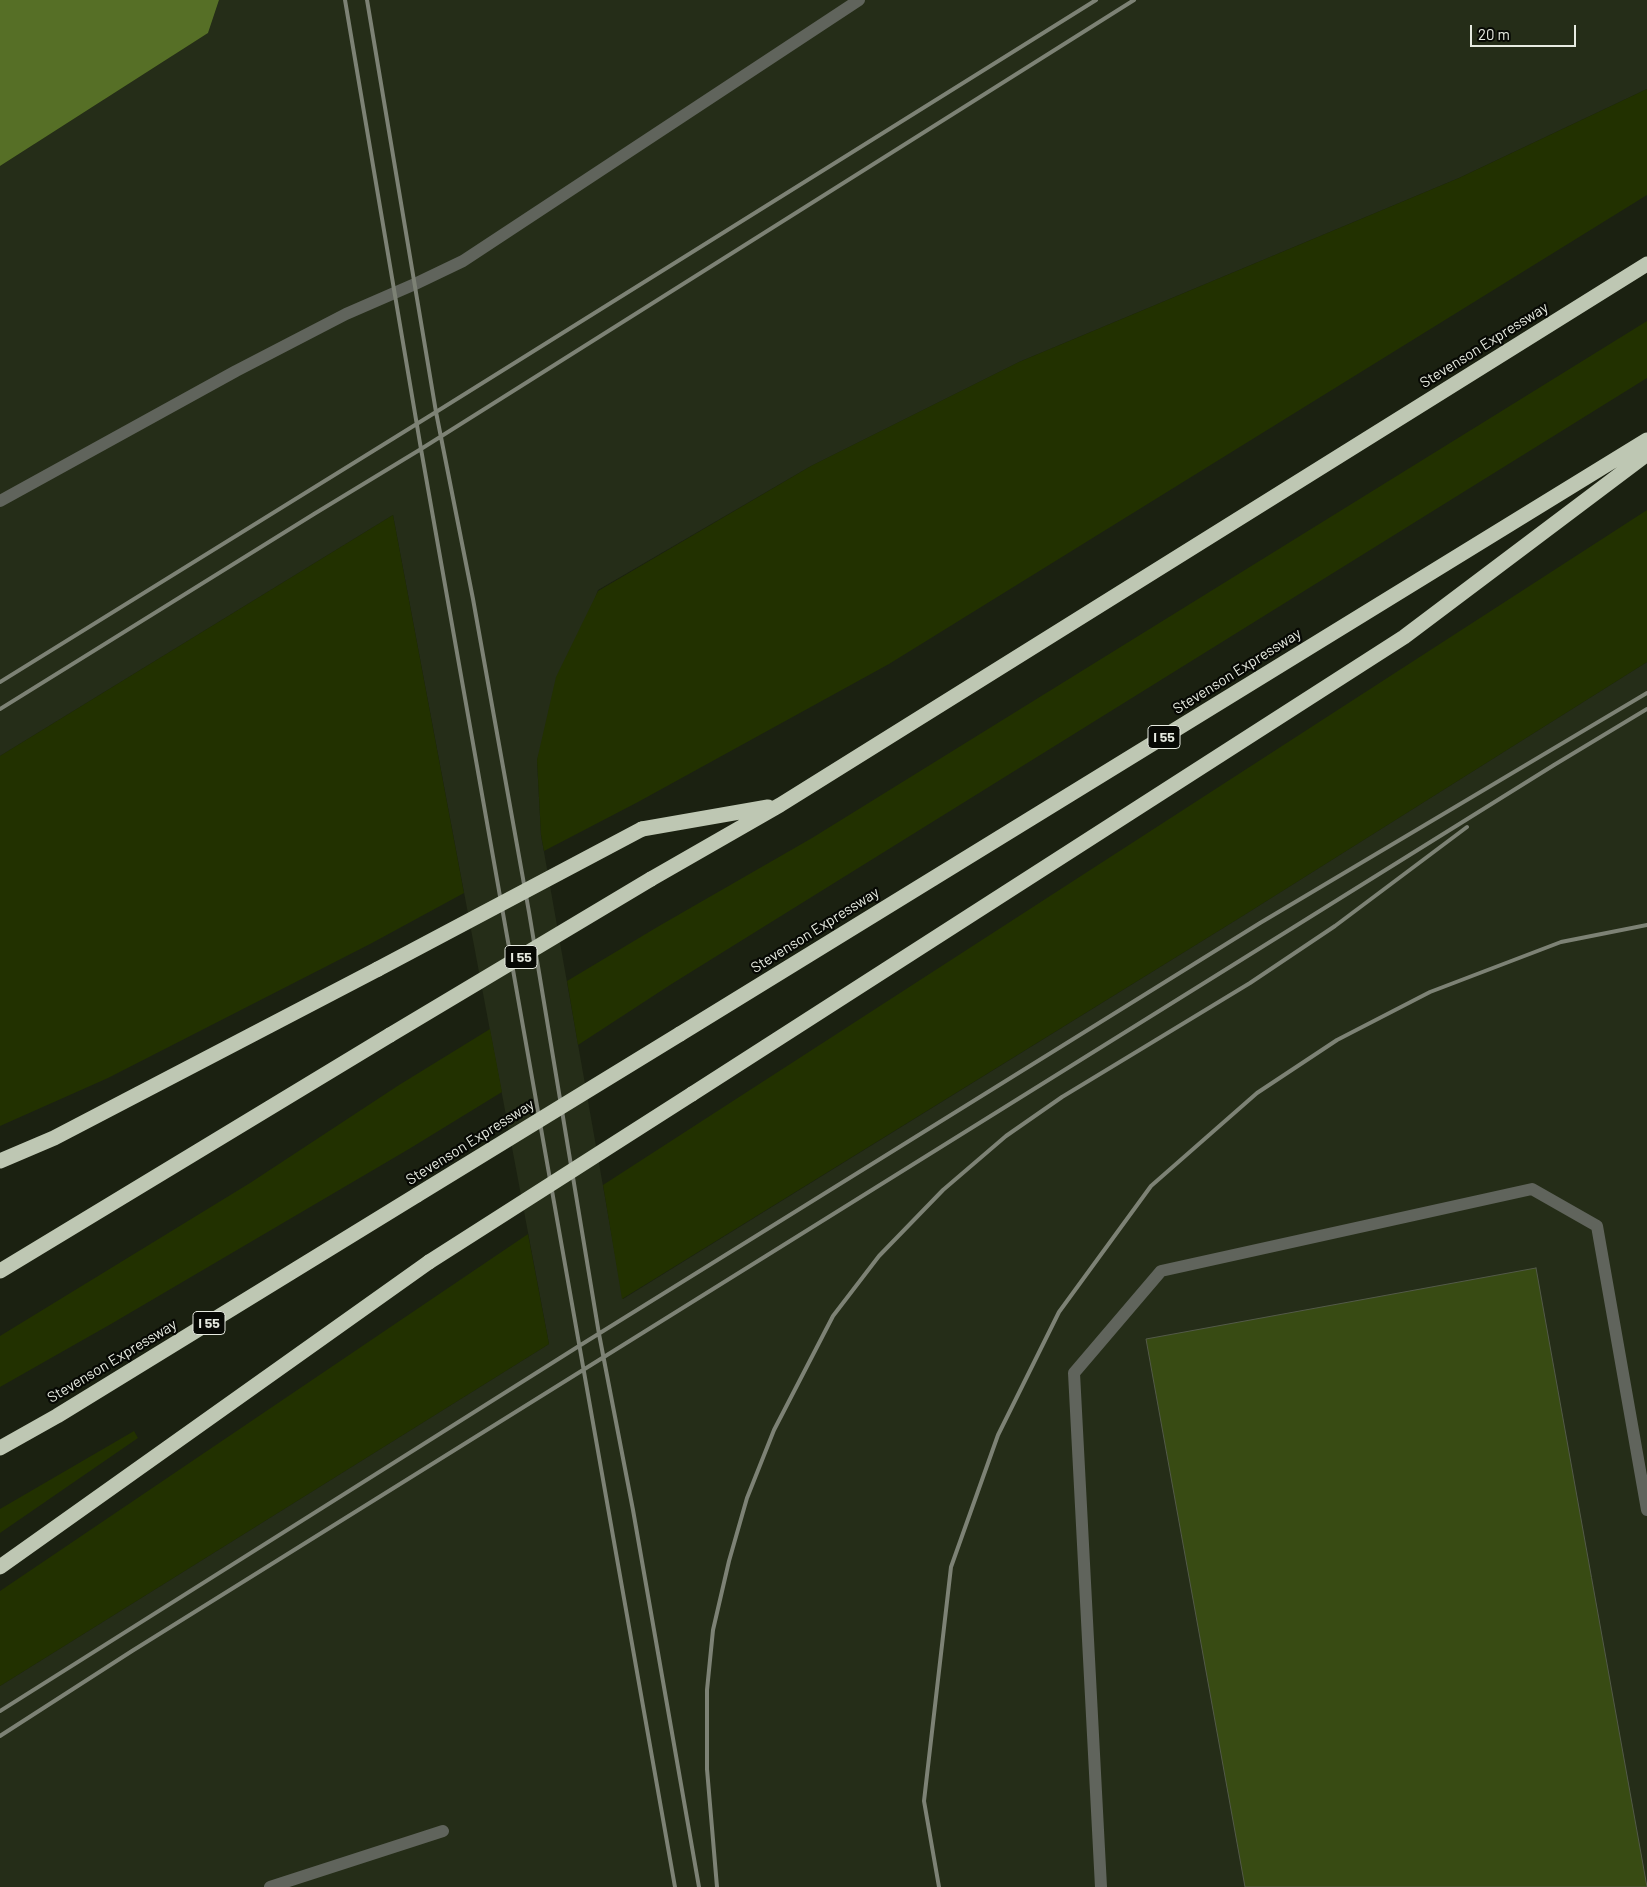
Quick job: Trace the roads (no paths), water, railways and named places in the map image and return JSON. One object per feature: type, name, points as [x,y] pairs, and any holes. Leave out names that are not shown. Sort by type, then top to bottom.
[{"type":"highway","name":"Stevenson Expressway","points":[[780,805],[1647,264]]},
{"type":"highway","name":"Stevenson Expressway","points":[[0,1448],[57,1416],[417,1196],[1647,440]]},
{"type":"highway","points":[[0,1566],[429,1262],[1404,637],[1647,454]]},
{"type":"highway","points":[[0,1161],[54,1138],[642,829],[780,805]]},
{"type":"highway","name":"I 55","points":[[0,1271],[651,879],[780,805]]},
{"type":"lane","points":[[0,501],[236,371],[346,314],[463,261],[859,0]]},
{"type":"lane","points":[[1101,1887],[1074,1372],[1161,1271],[1532,1189],[1597,1226],[1647,1510]]},
{"type":"lane","points":[[270,1887],[443,1831]]},
{"type":"railway","points":[[345,0],[421,449],[675,1887]]},
{"type":"railway","points":[[367,0],[436,412],[473,599],[529,912],[599,1334],[633,1510],[699,1887]]},
{"type":"railway","points":[[0,682],[1096,0]]},
{"type":"railway","points":[[0,709],[421,449],[1134,0]]},
{"type":"railway","points":[[0,1711],[579,1346],[1260,923],[1647,693]]},
{"type":"railway","points":[[0,1736],[132,1651],[1554,765],[1647,709]]},
{"type":"railway","points":[[717,1887],[707,1769],[707,1690],[713,1630],[729,1561],[747,1498],[774,1430],[833,1316],[879,1256],[943,1190],[1006,1136],[1062,1097],[1250,983],[1335,926],[1467,827]]},
{"type":"railway","points":[[939,1887],[924,1801],[951,1567],[998,1435],[1059,1312],[1151,1186],[1257,1093],[1337,1040],[1430,992],[1561,942],[1647,925]]}]
